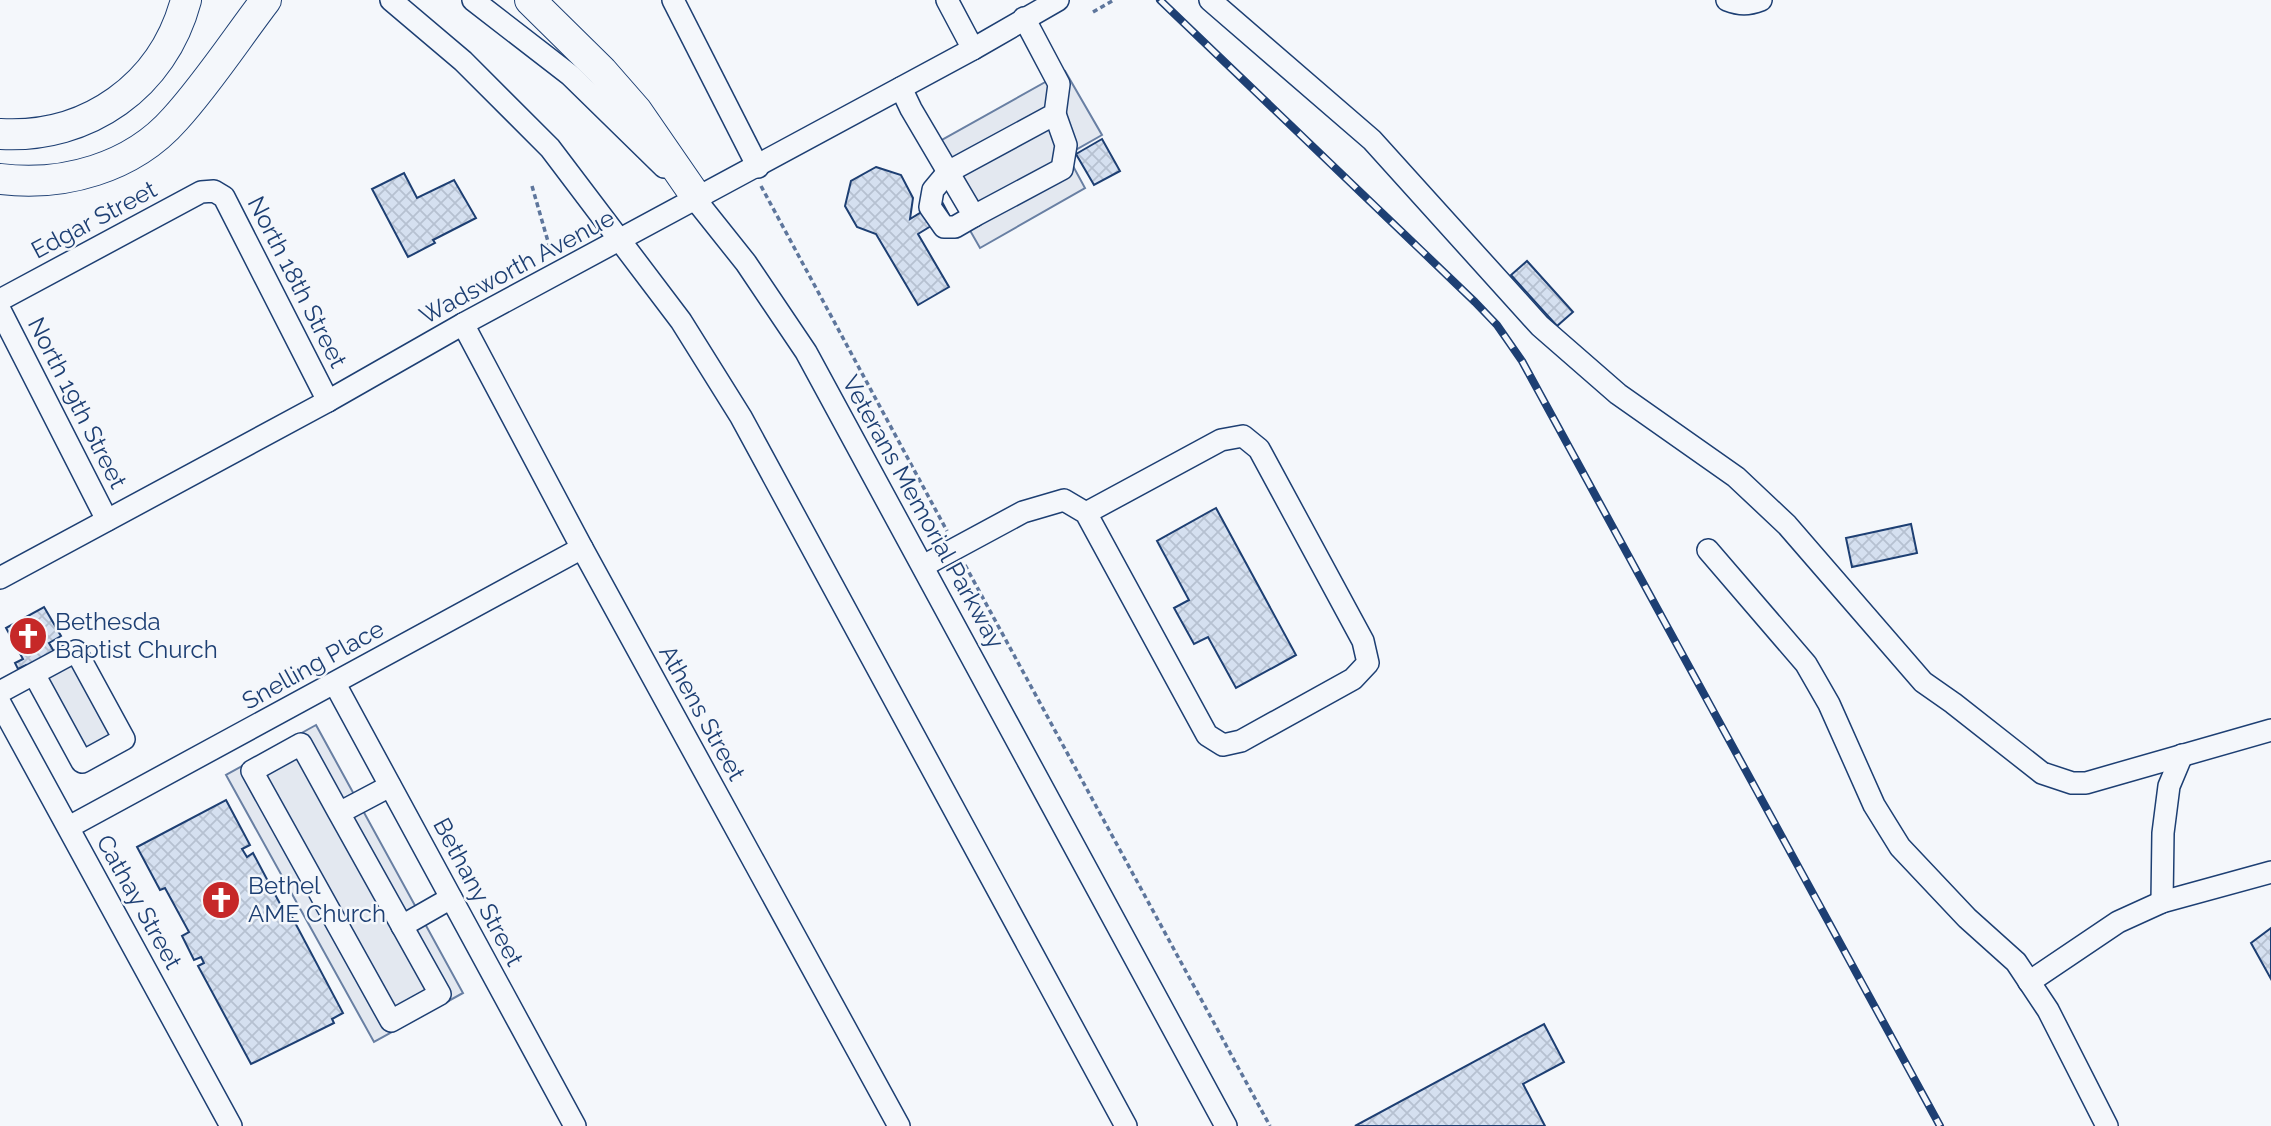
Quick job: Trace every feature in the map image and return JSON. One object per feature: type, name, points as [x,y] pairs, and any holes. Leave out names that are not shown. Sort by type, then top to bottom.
[{"type":"highway","points":[[0,134],[52,132],[76,124],[110,107],[135,87],[163,55],[180,22],[186,0]]},
{"type":"highway","points":[[0,179],[21,182],[71,178],[114,163],[147,145],[175,120],[266,0]]},
{"type":"highway","points":[[530,0],[602,71],[636,111],[697,198]]},
{"type":"street","points":[[391,0],[463,61],[550,149],[681,321],[741,417],[1126,1126]]},
{"type":"street","name":"Veterans Memorial Parkway","points":[[473,0],[570,75],[697,198],[746,263],[806,352],[1227,1126]]},
{"type":"street","points":[[673,0],[758,167]]},
{"type":"street","points":[[947,0],[973,49]]},
{"type":"street","name":"Wadsworth Avenue","points":[[0,578],[328,401],[463,324],[758,167],[1058,0]]},
{"type":"street","points":[[1210,0],[1372,140],[1540,326],[1618,394],[1736,477],[1787,525],[1923,682],[2042,774],[2072,783],[2085,783],[2271,730]]},
{"type":"street","points":[[1732,2],[1748,5],[1761,0]]},
{"type":"street","points":[[1024,18],[1059,84],[1055,114],[1066,145],[1062,169],[955,227],[944,227],[938,221],[930,207],[933,190],[948,172],[1055,114]]},
{"type":"street","points":[[901,88],[974,216]]},
{"type":"street","name":"Edgar Street","points":[[0,300],[201,192],[214,191]]},
{"type":"street","name":"North 18th Street","points":[[214,191],[224,197],[328,401]]},
{"type":"street","name":"North 19th Street","points":[[0,310],[107,520]]},
{"type":"street","name":"Athens Street","points":[[463,324],[582,548],[899,1126]]},
{"type":"street","points":[[923,566],[1023,512],[1064,500],[1086,513],[1207,735],[1223,745],[1241,741],[1353,680],[1368,663],[1363,641],[1266,461],[1259,449],[1243,436],[1221,440],[1086,513]]},
{"type":"street","name":"Snelling Place","points":[[69,827],[582,548]]},
{"type":"street","points":[[1708,550],[1806,664],[1829,704],[1874,805],[1900,846],[1967,918],[2016,962],[2048,1010],[2107,1126]]},
{"type":"street","points":[[0,692],[76,651],[124,739],[82,762],[34,674]]},
{"type":"street","name":"Bethany Street","points":[[335,684],[575,1126]]},
{"type":"street","name":"Cathay Street","points":[[0,703],[231,1126]]},
{"type":"street","points":[[234,738],[252,771],[391,1021],[440,994],[301,744],[252,771]]},
{"type":"street","points":[[2162,902],[2163,833],[2169,786],[2182,755]]},
{"type":"street","points":[[339,813],[390,786]]},
{"type":"street","points":[[2029,982],[2118,922],[2162,902],[2271,872]]},
{"type":"street","points":[[402,926],[451,898]]},
{"type":"path","points":[[1093,12],[1114,0]]},
{"type":"path","points":[[758,167],[761,189],[1270,1126]]},
{"type":"path","points":[[532,186],[551,252]]},
{"type":"shaded area","points":[[1065,71],[1102,135],[1067,155],[1085,188],[980,248],[924,150]]},
{"type":"shaded area","points":[[82,648],[134,742],[78,772],[27,679]]},
{"type":"shaded area","points":[[316,725],[463,993],[374,1042],[226,775]]},
{"type":"building","points":[[1102,139],[1120,171],[1094,185],[1076,154]]},
{"type":"building","points":[[876,167],[901,175],[913,198],[910,219],[941,200],[949,215],[918,234],[949,287],[918,305],[876,234],[857,227],[845,206],[851,181]]},
{"type":"building","points":[[404,173],[417,198],[454,180],[476,218],[433,240],[435,243],[408,257],[372,189]]},
{"type":"building","points":[[1527,261],[1573,312],[1557,326],[1511,275]]},
{"type":"building","points":[[1216,508],[1296,655],[1236,688],[1208,637],[1194,644],[1174,608],[1189,600],[1157,541]]},
{"type":"building","points":[[1911,524],[1917,553],[1852,567],[1846,538]]},
{"type":"building","points":[[44,607],[61,636],[49,643],[56,655],[29,670],[26,665],[18,669],[15,663],[23,659],[6,628]]},
{"type":"building","points":[[226,800],[250,845],[242,849],[247,857],[253,853],[287,917],[291,915],[343,1013],[332,1019],[334,1023],[251,1064],[198,966],[204,963],[201,957],[194,960],[182,936],[189,932],[165,888],[160,890],[137,847]]},
{"type":"building","points":[[2271,928],[2271,979],[2251,943]]},
{"type":"building","points":[[1544,1024],[1564,1062],[1523,1084],[1545,1126],[1355,1126]]},
{"type":"railway","points":[[1160,0],[1475,302],[1497,325],[1522,361],[1940,1126]]},
{"type":"place","name":"Bethesda Baptist Church","points":[[28,636]]},
{"type":"place","name":"Bethel AME Church","points":[[221,900]]}]
